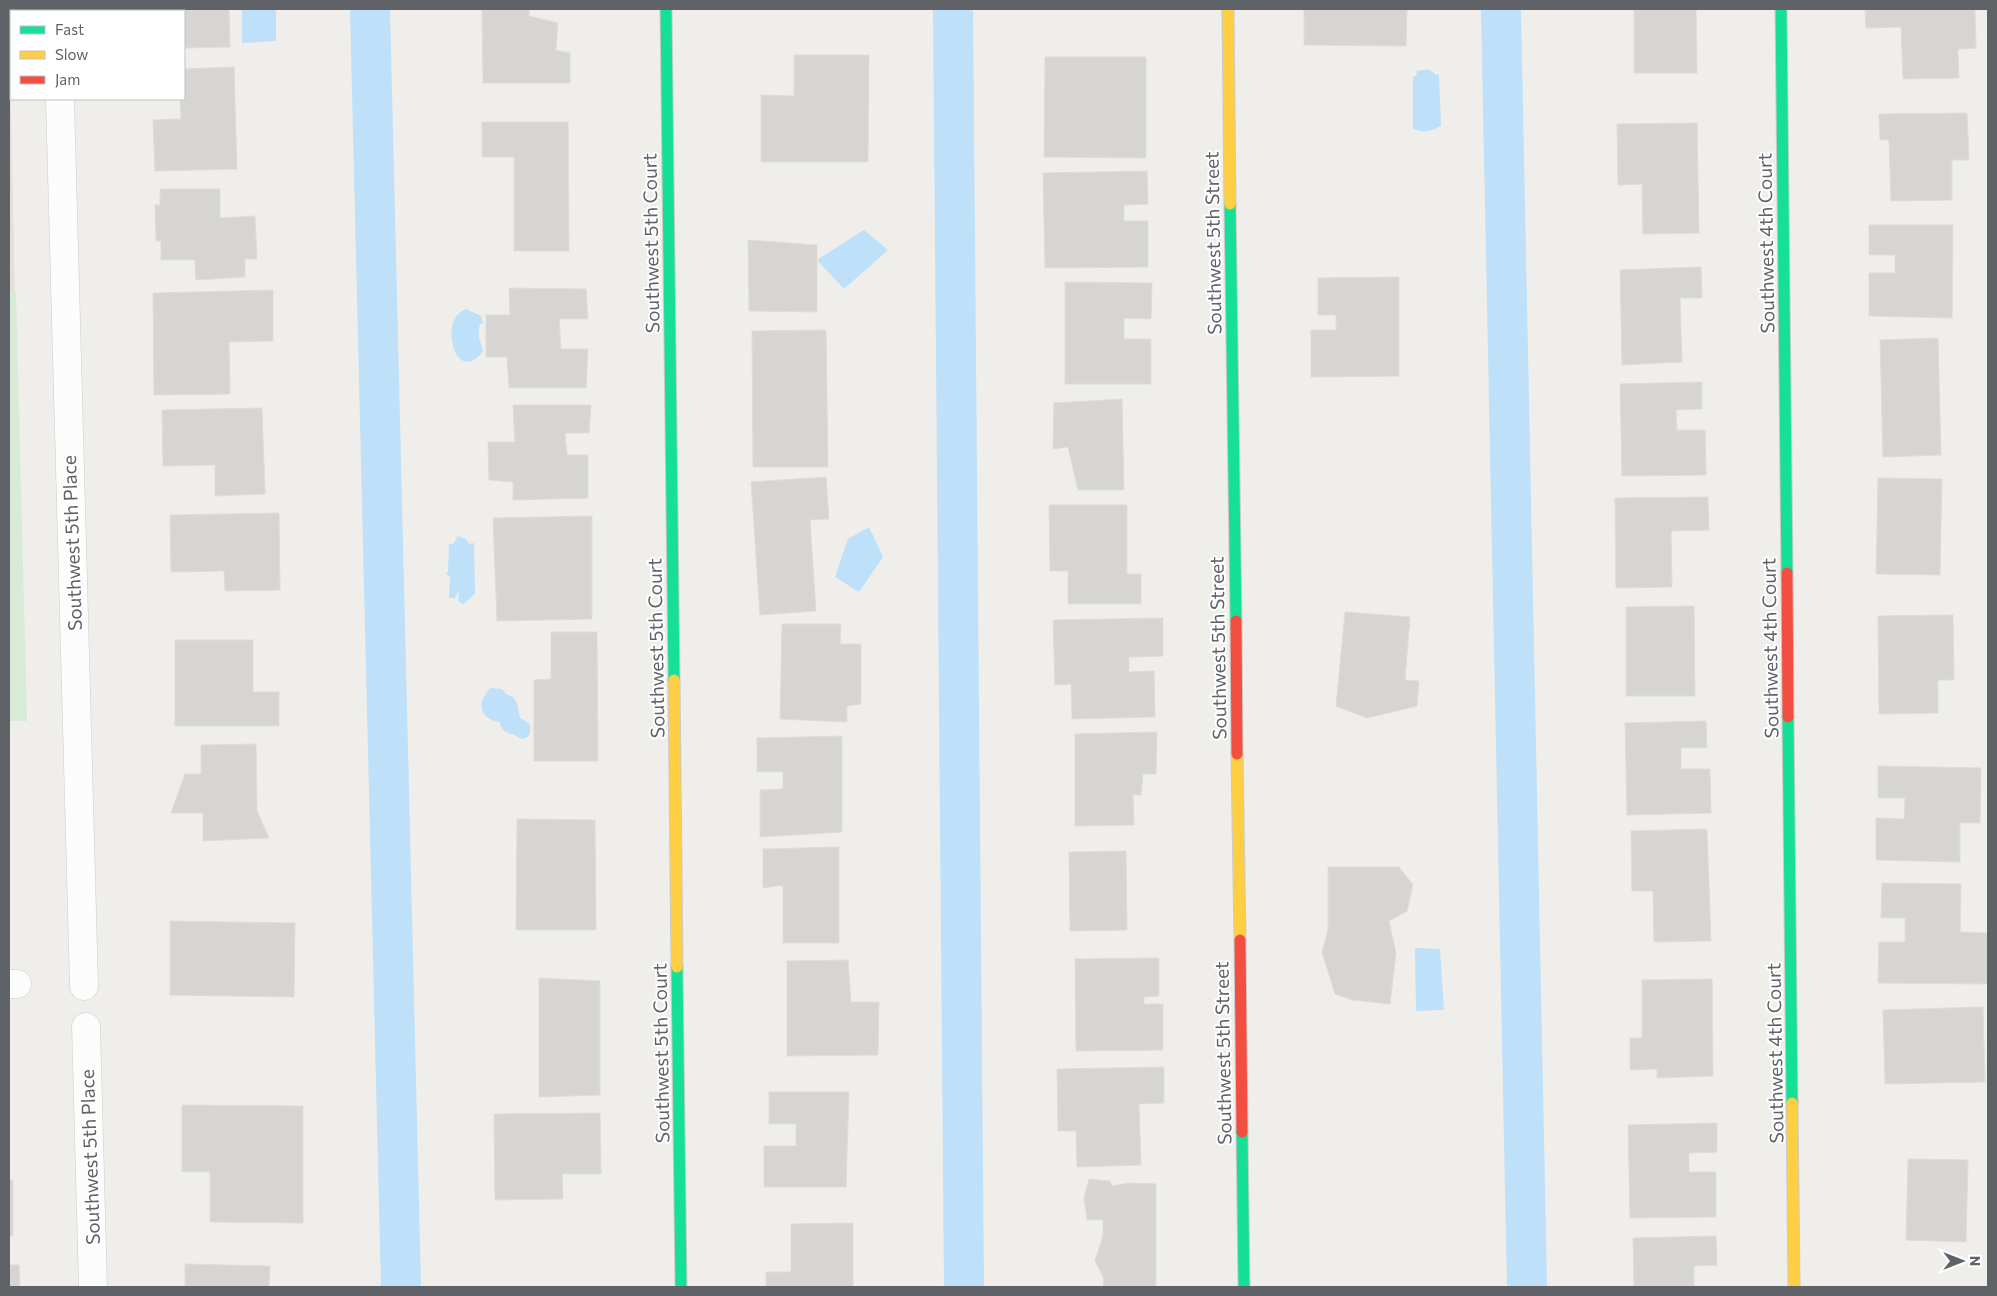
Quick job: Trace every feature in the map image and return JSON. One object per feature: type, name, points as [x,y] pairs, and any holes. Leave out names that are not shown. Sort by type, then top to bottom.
[{"type":"street","name":"Southwest 5th Court","points":[[666,9],[681,1287]]},
{"type":"street","name":"Southwest 5th Street","points":[[1228,9],[1244,1287]]},
{"type":"street","name":"Southwest 4th Court","points":[[1781,9],[1794,1287]]},
{"type":"street","name":"Southwest 5th Place","points":[[60,100],[84,986]]},
{"type":"street","name":"Southwest 5th Place","points":[[86,1027],[93,1287]]},
{"type":"shaded area","points":[[9,9],[17,394],[27,721],[9,721]]},
{"type":"green space","points":[[9,293],[16,293],[27,721],[9,721]]},
{"type":"water","points":[[242,9],[276,9],[276,41],[242,43]]},
{"type":"water","points":[[1429,69],[1439,75],[1441,126],[1431,130],[1420,131],[1413,128],[1413,77],[1416,76],[1417,71]]},
{"type":"water","points":[[864,230],[888,250],[844,289],[817,260]]},
{"type":"water","points":[[466,309],[481,316],[483,323],[480,324],[479,335],[483,351],[473,360],[465,361],[458,357],[452,336],[453,325],[457,315]]},
{"type":"water","points":[[869,527],[883,557],[859,592],[835,577],[848,539]]},
{"type":"water","points":[[458,536],[466,539],[469,544],[474,543],[475,594],[463,604],[458,601],[459,590],[455,598],[449,598],[450,576],[446,574],[448,571],[449,544],[453,544]]},
{"type":"water","points":[[490,688],[502,689],[506,694],[514,698],[520,718],[530,724],[530,734],[526,738],[521,739],[503,730],[499,722],[492,720],[483,713],[483,699]]},
{"type":"water","points":[[1415,948],[1440,949],[1444,1010],[1416,1011]]},
{"type":"building","points":[[229,9],[230,47],[185,48],[185,10],[163,10]]},
{"type":"building","points":[[482,9],[529,9],[529,16],[558,23],[556,50],[570,53],[570,83],[483,83]]},
{"type":"building","points":[[1304,9],[1407,9],[1406,46],[1304,45]]},
{"type":"building","points":[[1634,9],[1696,9],[1697,73],[1634,73]]},
{"type":"building","points":[[1865,9],[1975,9],[1976,48],[1958,49],[1959,78],[1903,79],[1901,27],[1866,28]]},
{"type":"building","points":[[794,55],[869,55],[868,162],[761,162],[761,95],[794,96]]},
{"type":"building","points":[[1045,57],[1146,57],[1146,158],[1044,157]]},
{"type":"building","points":[[234,67],[237,169],[155,171],[153,120],[181,119],[180,100],[185,100],[185,69]]},
{"type":"building","points":[[1967,113],[1969,160],[1952,160],[1952,200],[1891,201],[1889,140],[1880,140],[1879,114]]},
{"type":"building","points":[[482,122],[568,122],[569,251],[514,251],[514,157],[482,157]]},
{"type":"building","points":[[1697,123],[1699,233],[1643,234],[1642,184],[1618,185],[1617,124]]},
{"type":"building","points":[[1147,171],[1148,204],[1124,205],[1124,221],[1148,221],[1148,267],[1045,268],[1043,173]]},
{"type":"building","points":[[160,189],[220,189],[220,218],[255,216],[257,259],[245,259],[245,277],[196,280],[195,260],[161,260],[161,241],[156,241],[155,205],[160,205]]},
{"type":"building","points":[[1869,225],[1953,225],[1952,318],[1869,316],[1869,273],[1895,273],[1895,255],[1869,255]]},
{"type":"building","points":[[748,240],[817,245],[817,312],[749,311]]},
{"type":"building","points":[[1701,267],[1702,298],[1680,298],[1682,362],[1622,365],[1620,270]]},
{"type":"building","points":[[1399,277],[1399,376],[1311,377],[1311,330],[1336,330],[1336,315],[1318,315],[1318,278]]},
{"type":"building","points":[[1065,282],[1152,283],[1151,319],[1124,318],[1124,339],[1151,339],[1151,384],[1065,384]]},
{"type":"building","points":[[509,288],[586,289],[588,319],[559,319],[561,349],[588,349],[586,388],[509,388],[507,357],[486,357],[486,315],[510,315]]},
{"type":"building","points":[[273,290],[273,341],[229,342],[230,394],[154,395],[153,293]]},
{"type":"building","points":[[826,330],[828,467],[753,467],[752,331]]},
{"type":"building","points":[[1938,338],[1941,455],[1883,457],[1880,340]]},
{"type":"building","points":[[1702,382],[1702,409],[1676,410],[1677,430],[1705,430],[1706,475],[1622,476],[1620,384]]},
{"type":"building","points":[[1122,399],[1124,490],[1078,490],[1068,447],[1053,449],[1054,403]]},
{"type":"building","points":[[513,405],[591,405],[589,433],[565,433],[567,455],[588,455],[588,498],[513,500],[513,482],[489,480],[488,442],[515,442]]},
{"type":"building","points":[[262,408],[265,494],[215,496],[215,465],[163,466],[162,410]]},
{"type":"building","points":[[826,477],[829,519],[810,520],[816,611],[760,615],[751,482]]},
{"type":"building","points":[[1878,478],[1942,479],[1940,575],[1876,574]]},
{"type":"building","points":[[1708,497],[1709,530],[1671,531],[1672,587],[1616,588],[1615,498]]},
{"type":"building","points":[[1049,505],[1127,505],[1127,574],[1141,574],[1141,604],[1068,604],[1068,571],[1050,571]]},
{"type":"building","points":[[279,513],[280,590],[225,591],[224,571],[171,572],[170,515]]},
{"type":"building","points":[[592,516],[592,619],[497,621],[493,518]]},
{"type":"building","points":[[1694,606],[1695,696],[1626,696],[1626,607]]},
{"type":"building","points":[[1345,612],[1410,617],[1405,680],[1419,681],[1417,706],[1367,718],[1336,706]]},
{"type":"building","points":[[1953,615],[1954,680],[1938,680],[1938,713],[1879,714],[1878,616]]},
{"type":"building","points":[[1163,618],[1163,656],[1129,657],[1129,672],[1154,671],[1155,717],[1072,719],[1071,684],[1055,685],[1053,620]]},
{"type":"building","points":[[782,624],[841,624],[840,644],[861,644],[861,704],[847,706],[847,722],[780,719]]},
{"type":"building","points":[[551,632],[597,632],[598,761],[534,761],[534,680],[551,679]]},
{"type":"building","points":[[175,640],[253,640],[253,692],[279,692],[279,726],[175,726]]},
{"type":"building","points":[[1706,721],[1707,748],[1681,748],[1681,769],[1710,769],[1711,813],[1627,815],[1625,723]]},
{"type":"building","points":[[1157,732],[1156,774],[1143,774],[1141,795],[1133,795],[1134,825],[1075,826],[1075,734]]},
{"type":"building","points":[[842,736],[842,832],[760,837],[760,790],[783,789],[783,772],[757,772],[757,738]]},
{"type":"building","points":[[256,744],[257,811],[269,838],[203,841],[203,813],[171,813],[185,774],[201,774],[201,745]]},
{"type":"building","points":[[1878,766],[1981,768],[1980,823],[1960,823],[1960,862],[1876,860],[1876,818],[1904,819],[1905,798],[1878,798]]},
{"type":"building","points":[[517,819],[595,820],[596,930],[516,930]]},
{"type":"building","points":[[1707,829],[1711,941],[1654,942],[1653,891],[1632,891],[1631,831]]},
{"type":"building","points":[[839,847],[839,943],[783,943],[783,885],[763,888],[763,849]]},
{"type":"building","points":[[1126,851],[1127,930],[1070,931],[1069,852]]},
{"type":"building","points":[[1328,867],[1399,867],[1413,885],[1407,911],[1389,921],[1396,953],[1390,1004],[1352,1000],[1335,994],[1322,952],[1328,930]]},
{"type":"building","points":[[1882,883],[1961,884],[1960,932],[1988,933],[1988,984],[1878,983],[1879,942],[1905,942],[1905,918],[1881,918]]},
{"type":"building","points":[[170,921],[295,923],[294,997],[170,995]]},
{"type":"building","points":[[1159,958],[1159,996],[1144,997],[1144,1004],[1163,1004],[1163,1050],[1076,1051],[1075,959]]},
{"type":"building","points":[[848,960],[851,1002],[879,1002],[878,1055],[787,1056],[787,961]]},
{"type":"building","points":[[539,978],[600,981],[600,1095],[539,1097]]},
{"type":"building","points":[[1712,979],[1713,1076],[1657,1078],[1657,1069],[1630,1070],[1630,1038],[1642,1038],[1642,980]]},
{"type":"building","points":[[1983,1007],[1985,1082],[1885,1084],[1883,1010]]},
{"type":"building","points":[[1164,1067],[1164,1103],[1139,1104],[1141,1165],[1077,1167],[1076,1131],[1058,1131],[1057,1069]]},
{"type":"building","points":[[769,1092],[849,1092],[846,1187],[764,1187],[764,1146],[796,1146],[796,1124],[769,1124]]},
{"type":"building","points":[[182,1105],[303,1106],[303,1223],[210,1222],[210,1172],[182,1172]]},
{"type":"building","points":[[600,1113],[601,1174],[562,1174],[563,1199],[495,1200],[494,1114]]},
{"type":"building","points":[[1717,1123],[1717,1152],[1689,1153],[1689,1172],[1716,1172],[1716,1217],[1630,1218],[1628,1125]]},
{"type":"building","points":[[1908,1159],[1968,1160],[1966,1242],[1906,1240]]},
{"type":"building","points":[[1089,1179],[1110,1181],[1112,1186],[1129,1183],[1156,1184],[1156,1287],[1103,1287],[1104,1279],[1095,1261],[1103,1236],[1103,1220],[1087,1220],[1084,1198]]},
{"type":"building","points":[[9,1180],[13,1180],[13,1236],[9,1236]]},
{"type":"building","points":[[853,1223],[853,1287],[766,1287],[766,1272],[791,1272],[791,1224]]},
{"type":"building","points":[[1716,1236],[1717,1265],[1694,1266],[1694,1287],[1634,1287],[1633,1238]]},
{"type":"building","points":[[185,1264],[270,1266],[269,1287],[185,1287]]},
{"type":"building","points":[[9,1265],[19,1265],[20,1287],[9,1287]]},
{"type":"waterway","points":[[370,9],[401,1287]]},
{"type":"waterway","points":[[953,9],[964,1287]]},
{"type":"waterway","points":[[1501,9],[1527,1287]]},
{"type":"traffic: fast","points":[[666,9],[674,680]]},
{"type":"traffic: fast","points":[[1781,9],[1787,573]]},
{"type":"traffic: fast","points":[[1230,204],[1236,621]]},
{"type":"traffic: fast","points":[[1788,717],[1792,1103]]},
{"type":"traffic: fast","points":[[677,967],[681,1287]]},
{"type":"traffic: fast","points":[[1242,1132],[1244,1287]]},
{"type":"traffic: slow","points":[[1228,9],[1230,204]]},
{"type":"traffic: slow","points":[[674,680],[677,967]]},
{"type":"traffic: slow","points":[[1237,754],[1240,940]]},
{"type":"traffic: slow","points":[[1792,1103],[1794,1287]]},
{"type":"traffic: jam","points":[[1787,573],[1788,717]]},
{"type":"traffic: jam","points":[[1236,621],[1237,754]]},
{"type":"traffic: jam","points":[[1240,940],[1242,1132]]}]
